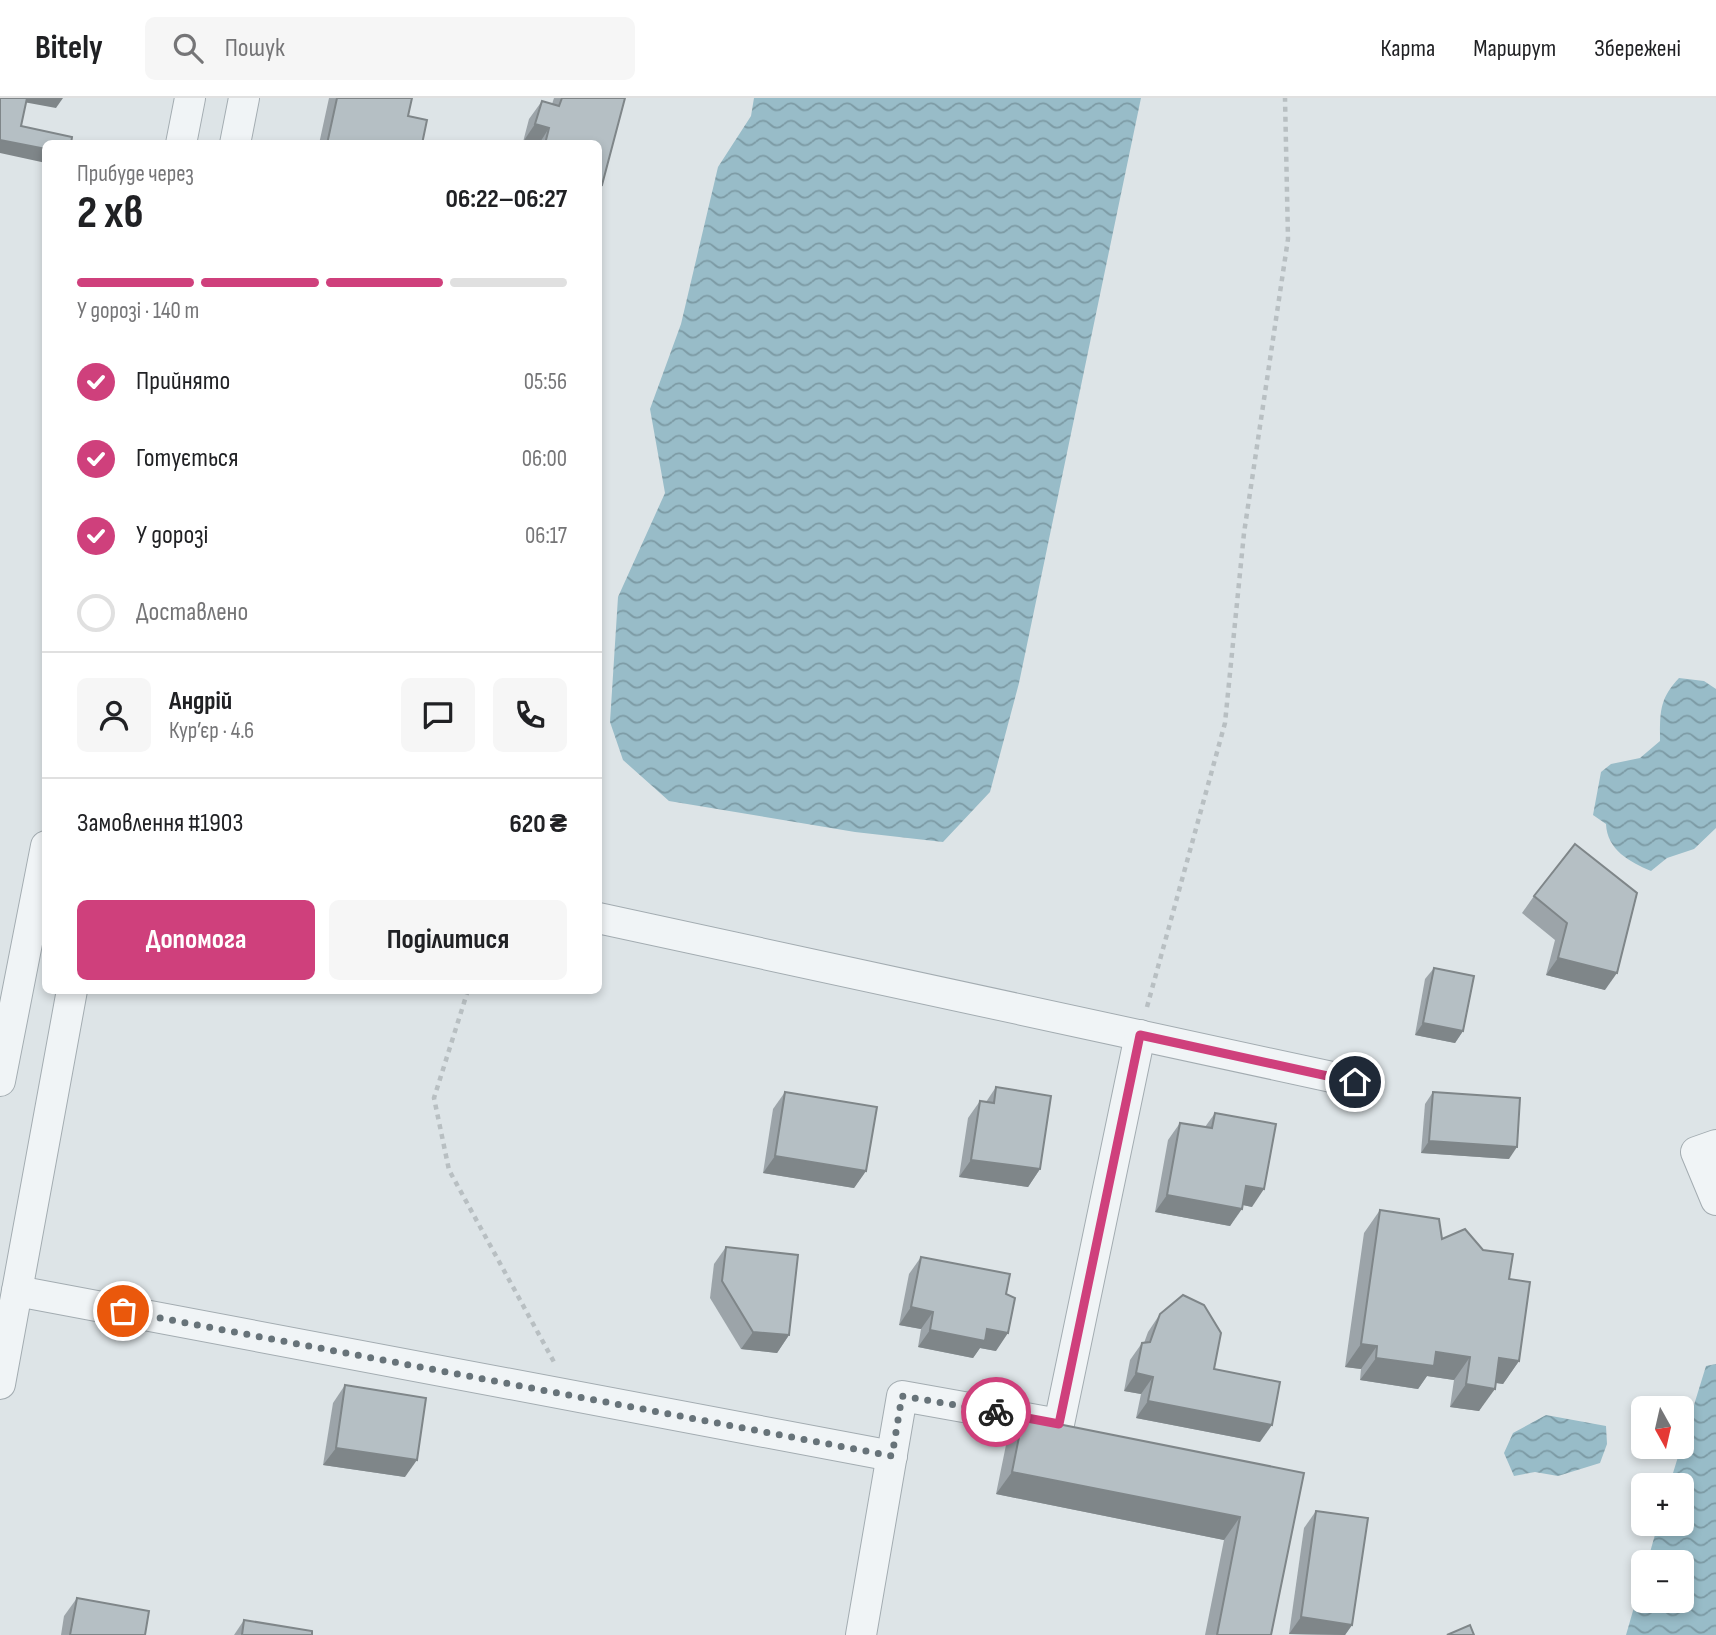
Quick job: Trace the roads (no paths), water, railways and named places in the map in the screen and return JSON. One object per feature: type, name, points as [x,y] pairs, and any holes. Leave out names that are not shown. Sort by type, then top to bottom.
[{"type":"street","points":[[182,140],[190,98]]},
{"type":"street","points":[[236,140],[244,98]]},
{"type":"street","points":[[0,1081],[6,1021],[42,864]]},
{"type":"street","points":[[602,919],[1355,1082]]},
{"type":"street","points":[[0,1384],[71,994]]},
{"type":"street","points":[[861,1635],[902,1396],[1059,1424],[1140,1035]]},
{"type":"street","points":[[1716,1145],[1696,1152],[1716,1200]]},
{"type":"street","points":[[17,1291],[892,1456]]},
{"type":"water","points":[[754,98],[1141,98],[1019,683],[990,792],[943,842],[855,832],[669,801],[623,760],[610,722],[618,597],[665,493],[650,409],[681,324],[718,167],[751,116]]},
{"type":"water","points":[[1679,678],[1704,681],[1716,689],[1716,828],[1694,849],[1667,858],[1651,871],[1621,854],[1610,841],[1606,824],[1593,815],[1601,772],[1611,764],[1640,758],[1660,741],[1664,700]]},
{"type":"water","points":[[1716,1364],[1716,1635],[1626,1635],[1632,1613],[1694,1613],[1694,1550],[1651,1550],[1655,1536],[1694,1536],[1694,1473],[1673,1473],[1677,1460],[1694,1460],[1694,1405],[1706,1366]]},
{"type":"water","points":[[1546,1415],[1606,1426],[1607,1444],[1600,1463],[1558,1476],[1535,1472],[1514,1476],[1504,1453],[1513,1433]]}]
